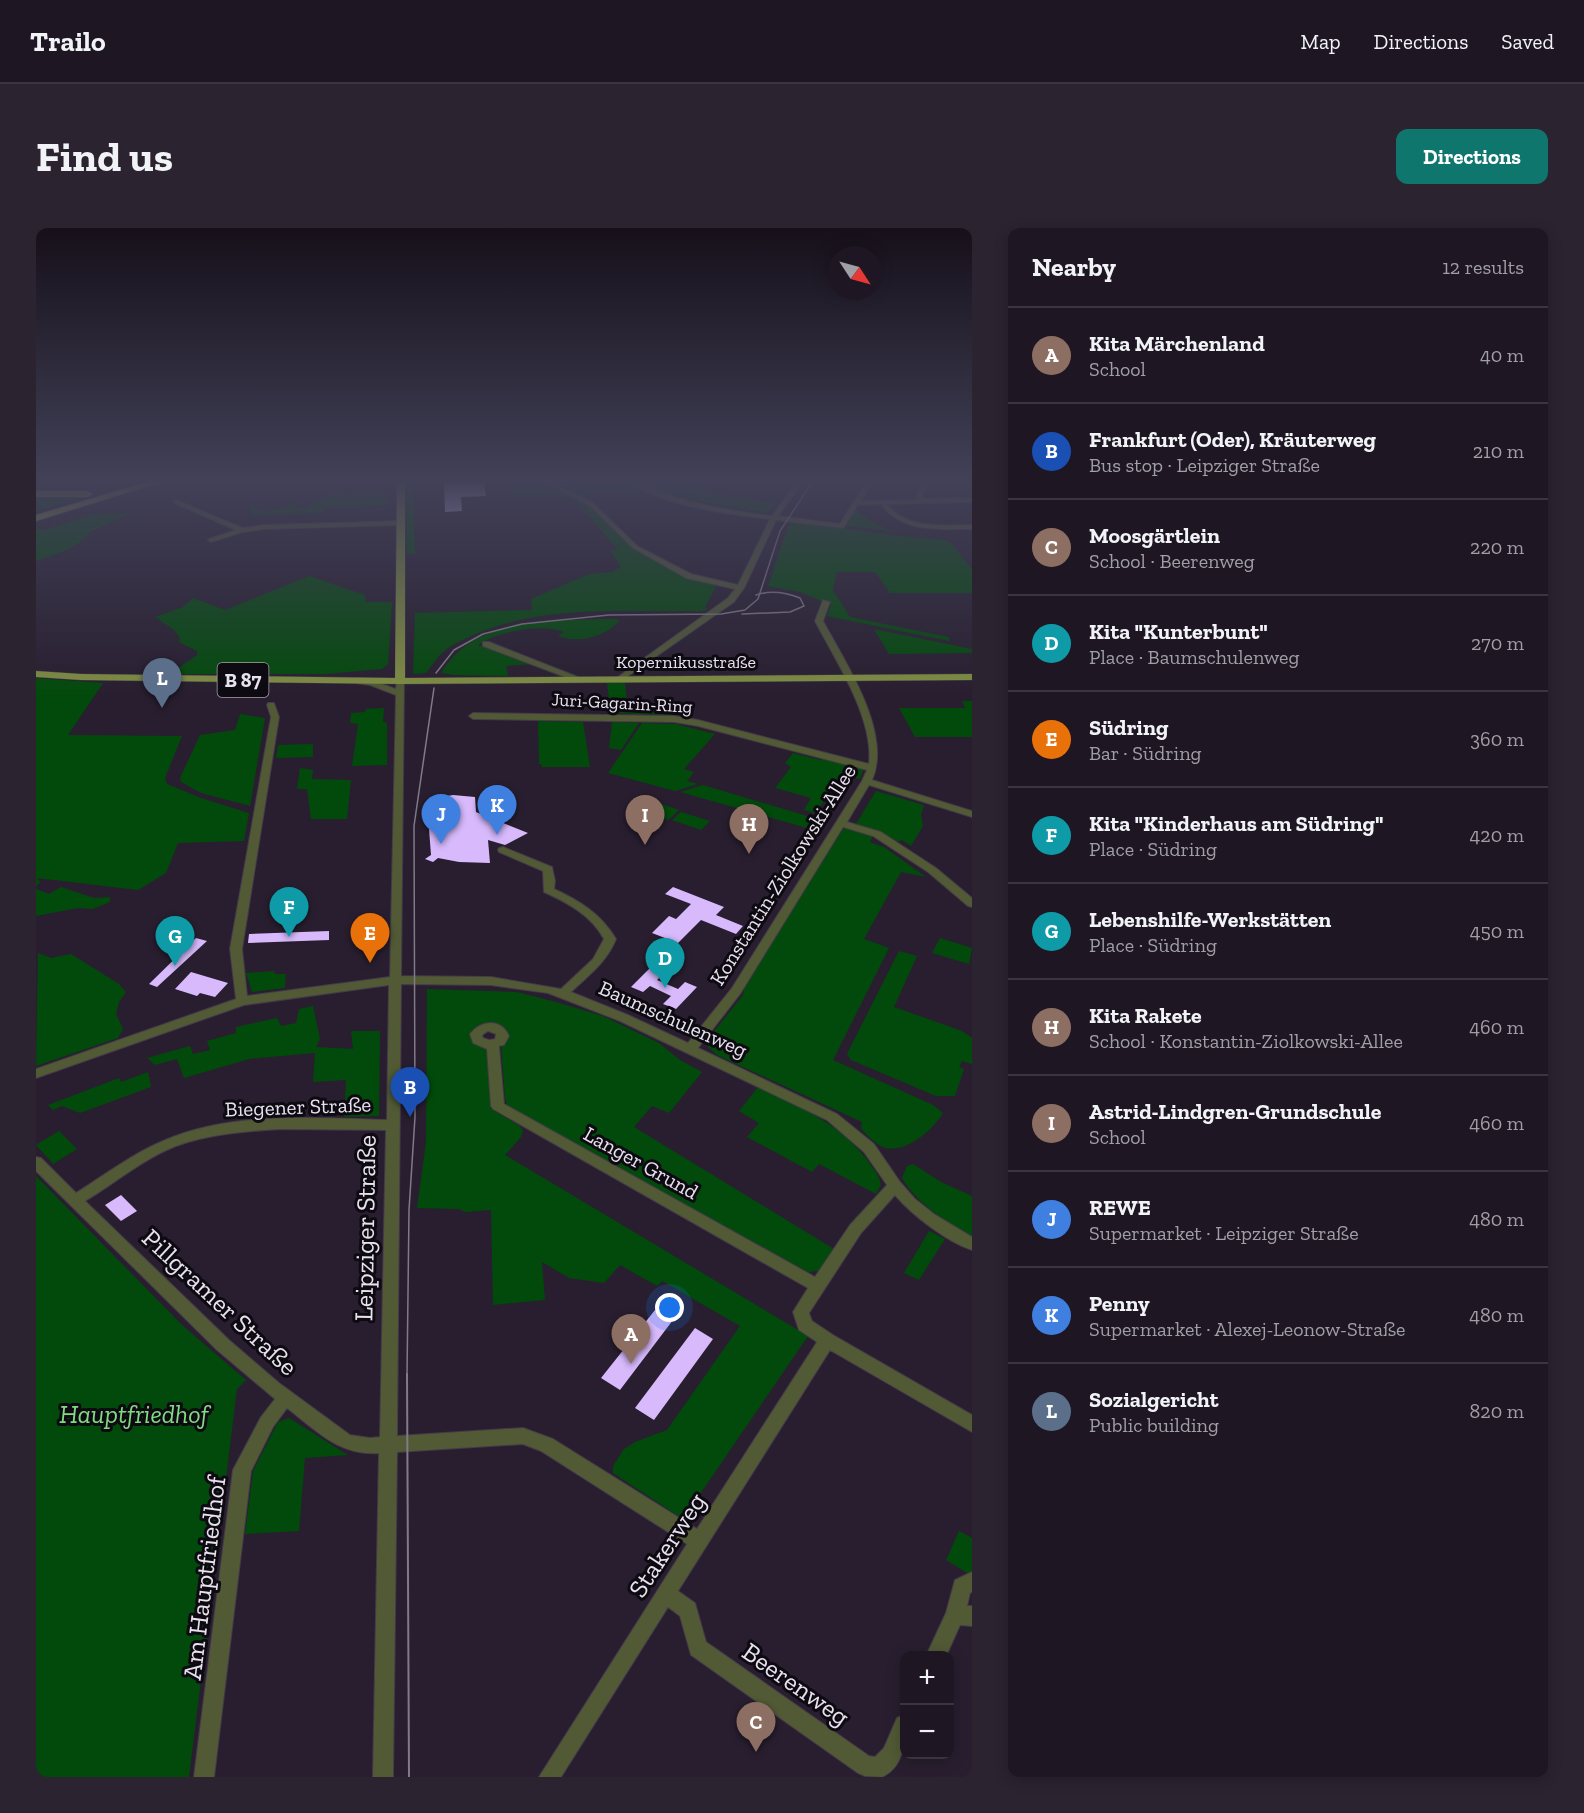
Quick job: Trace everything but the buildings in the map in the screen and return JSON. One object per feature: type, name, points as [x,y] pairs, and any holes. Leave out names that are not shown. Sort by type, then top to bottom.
[{"type":"main road","points":[[400,681],[401,551]]},
{"type":"main road","name":"B 87","points":[[358,681],[381,675],[399,665]]},
{"type":"main road","name":"B 87","points":[[36,674],[81,677],[400,681]]},
{"type":"main road","name":"Kopernikusstraße","points":[[400,681],[972,677]]},
{"type":"street","points":[[643,551],[689,576],[740,588]]},
{"type":"street","points":[[621,679],[731,600],[740,588],[758,551]]},
{"type":"street","name":"Konstantin-Ziolkowski-Allee","points":[[690,1048],[730,998],[867,782],[872,768],[874,760],[872,739],[863,709],[819,621],[826,602]]},
{"type":"street","points":[[486,644],[579,679]]},
{"type":"street","points":[[358,681],[379,685],[400,694]]},
{"type":"street","name":"Leipziger Straße","points":[[383,1777],[400,681]]},
{"type":"street","points":[[242,1001],[236,949],[275,717],[271,705]]},
{"type":"street","name":"Juri-Gagarin-Ring","points":[[473,716],[674,719],[872,768]]},
{"type":"street","points":[[867,782],[972,814]]},
{"type":"street","points":[[841,823],[877,834],[932,870],[972,904]]},
{"type":"street","points":[[503,850],[548,869],[550,881],[548,890],[583,908],[600,923],[610,939],[600,957],[563,993]]},
{"type":"street","name":"Baumschulenweg","points":[[36,1074],[242,1001],[396,980],[500,981],[563,993],[690,1048],[832,1117],[869,1148],[895,1186],[929,1218],[972,1244]]},
{"type":"street","name":"Langer Grund","points":[[493,1045],[498,1106],[818,1286]]},
{"type":"street","name":"Biegener Straße","points":[[76,1200],[169,1144],[204,1133],[233,1128],[275,1126],[394,1125]]},
{"type":"street","name":"Pillgramer Straße","points":[[36,1162],[223,1345],[286,1397],[346,1442],[370,1446],[523,1436],[547,1445],[699,1541]]},
{"type":"street","points":[[895,1186],[875,1203],[801,1312],[805,1325],[972,1424]]},
{"type":"street","name":"Stakerweg","points":[[549,1777],[827,1340]]},
{"type":"street","name":"Am Hauptfriedhof","points":[[204,1777],[242,1470],[267,1422],[286,1397]]},
{"type":"street","points":[[940,1651],[964,1616],[963,1587],[972,1581]]},
{"type":"street","name":"Beerenweg","points":[[665,1594],[688,1610],[698,1648],[865,1766],[879,1768],[891,1755],[900,1734]]},
{"type":"green space","points":[[36,551],[62,551],[57,554],[36,561]]},
{"type":"green space","points":[[610,551],[639,551],[688,577],[716,586],[705,607],[708,609],[703,611],[553,614],[494,627],[449,647],[426,673],[413,674],[415,613],[532,610],[531,599],[589,574],[612,572],[621,566]]},
{"type":"green space","points":[[780,551],[958,551],[972,569],[972,593],[890,593],[875,572],[837,572],[833,590],[850,617],[949,637],[949,641],[827,616],[831,605],[800,592],[768,586]]},
{"type":"green space","points":[[309,576],[365,595],[365,602],[392,602],[388,664],[382,669],[326,674],[179,674],[177,669],[197,655],[197,651],[179,642],[180,638],[174,630],[155,617],[183,607],[193,598],[225,610]]},
{"type":"green space","points":[[620,620],[607,631],[582,639],[558,636],[564,632],[555,629],[533,628],[508,632],[478,645],[534,664],[506,666],[508,676],[441,673],[456,654],[474,640],[495,631],[543,622]]},
{"type":"green space","points":[[874,629],[972,649],[972,653],[889,654]]},
{"type":"green space","points":[[36,678],[103,683],[68,735],[182,736],[165,778],[167,784],[201,798],[249,813],[244,841],[178,843],[166,873],[138,890],[37,878],[40,882],[36,887]]},
{"type":"green space","points":[[607,683],[625,683],[627,704],[669,704],[671,715],[611,713]]},
{"type":"green space","points":[[962,701],[972,701],[972,737],[915,737],[899,708],[965,708]]},
{"type":"green space","points":[[384,708],[383,722],[387,723],[387,765],[352,766],[358,724],[350,723],[351,713]]},
{"type":"green space","points":[[240,714],[265,718],[250,806],[201,793],[181,782],[180,778],[200,735],[235,730]]},
{"type":"green space","points":[[538,721],[583,722],[590,767],[542,767],[539,764]]},
{"type":"green space","points":[[612,722],[639,723],[621,750],[609,748]]},
{"type":"green space","points":[[642,723],[676,724],[715,734],[684,769],[694,772],[687,781],[698,784],[675,791],[608,773]]},
{"type":"green space","points":[[313,744],[313,757],[276,758],[278,745]]},
{"type":"green space","points":[[793,753],[821,760],[823,757],[864,768],[860,779],[843,776],[815,813],[804,810],[811,798],[775,788],[791,767],[785,763]]},
{"type":"green space","points":[[300,768],[313,770],[312,779],[351,780],[347,819],[311,819],[307,789],[297,789]]},
{"type":"green space","points":[[703,785],[827,822],[821,832],[680,792]]},
{"type":"green space","points":[[876,791],[924,805],[921,814],[923,826],[911,846],[902,840],[897,842],[878,831],[856,824]]},
{"type":"green space","points":[[638,796],[679,810],[668,820],[627,807]]},
{"type":"green space","points":[[681,812],[710,821],[701,830],[672,820]]},
{"type":"green space","points":[[848,828],[873,835],[870,842],[884,847],[926,877],[901,872],[864,939],[889,948],[833,1060],[933,1105],[943,1113],[918,1139],[891,1149],[880,1146],[871,1139],[861,1129],[862,1122],[717,1055],[707,1046],[708,1039],[743,995],[745,985],[843,829]]},
{"type":"green space","points":[[61,887],[94,898],[110,897],[110,902],[93,909],[78,908],[36,916],[36,889],[49,894]]},
{"type":"green space","points":[[940,938],[972,948],[969,964],[932,953]]},
{"type":"green space","points":[[899,951],[917,956],[894,1007],[962,1031],[972,1038],[972,1064],[962,1061],[959,1067],[964,1069],[955,1096],[936,1096],[851,1060],[847,1054]]},
{"type":"green space","points":[[38,953],[51,958],[71,954],[119,984],[126,992],[119,1002],[116,1014],[123,1029],[118,1038],[36,1066]]},
{"type":"green space","points":[[274,971],[275,974],[286,974],[285,988],[252,992],[246,973]]},
{"type":"green space","points":[[427,989],[517,992],[603,1016],[659,1043],[680,1060],[702,1072],[669,1113],[652,1106],[634,1127],[834,1249],[818,1271],[808,1272],[508,1107],[505,1099],[501,1045],[505,1038],[487,1024],[475,1043],[488,1050],[491,1109],[520,1126],[523,1131],[521,1137],[505,1155],[808,1336],[683,1519],[613,1473],[613,1466],[624,1449],[635,1442],[667,1430],[740,1326],[662,1281],[657,1286],[620,1265],[604,1283],[569,1278],[542,1262],[545,1300],[493,1305],[491,1210],[465,1212],[459,1209],[417,1208],[426,1142]]},
{"type":"green space","points":[[313,1006],[320,1039],[316,1047],[353,1049],[351,1031],[380,1031],[379,1116],[344,1117],[346,1080],[313,1082],[315,1053],[249,1059],[184,1078],[177,1059],[155,1065],[147,1058],[190,1046],[193,1054],[210,1050],[207,1041],[236,1033],[236,1027],[277,1018],[281,1026],[296,1023],[299,1009]]},
{"type":"green space","points":[[148,1072],[151,1087],[80,1113],[62,1106],[53,1110],[48,1105],[119,1078],[121,1082]]},
{"type":"green space","points":[[758,1087],[818,1117],[845,1136],[878,1175],[881,1185],[876,1194],[819,1164],[812,1172],[747,1137],[759,1123],[739,1111]]},
{"type":"green space","points":[[59,1131],[77,1149],[53,1164],[36,1145]]},
{"type":"green space","points":[[913,1164],[941,1182],[972,1196],[972,1236],[933,1212],[908,1188],[902,1178],[907,1166]]},
{"type":"green space","name":"Hauptfriedhof","points":[[36,1176],[182,1325],[246,1380],[237,1389],[189,1777],[36,1777]]},
{"type":"green space","points":[[929,1231],[945,1239],[919,1280],[904,1273]]},
{"type":"green space","points":[[289,1418],[348,1455],[305,1458],[299,1531],[245,1534],[253,1471],[278,1422]]},
{"type":"green space","points":[[959,1531],[972,1538],[972,1576],[946,1560]]},
{"type":"tram line","points":[[760,594],[773,551]]},
{"type":"tram line","points":[[742,614],[790,612],[804,606],[800,598],[789,594],[778,592],[760,594]]},
{"type":"tram line","points":[[436,673],[454,650],[483,634],[522,624],[609,615],[721,614],[745,610],[758,599],[760,594]]},
{"type":"tram line","points":[[407,1375],[409,1210],[415,1117],[414,826],[434,688]]},
{"type":"tram line","points":[[407,1375],[409,1777]]},
{"type":"place","name":"Sozialgericht","points":[[162,708]]},
{"type":"place","name":"Penny","points":[[497,835]]},
{"type":"place","name":"REWE","points":[[441,844]]},
{"type":"place","name":"Astrid-Lindgren-Grundschule","points":[[645,845]]},
{"type":"place","name":"Kita Rakete","points":[[749,854]]},
{"type":"place","name":"Kita \"Kinderhaus am Südring\"","points":[[289,937]]},
{"type":"place","name":"Südring","points":[[370,963]]},
{"type":"place","name":"Lebenshilfe-Werkstätten","points":[[175,966]]},
{"type":"place","name":"Kita \"Kunterbunt\"","points":[[665,988]]},
{"type":"place","name":"Frankfurt (Oder), Kräuterweg","points":[[410,1117]]},
{"type":"place","name":"Kita Märchenland","points":[[631,1364]]},
{"type":"place","name":"Moosgärtlein","points":[[756,1752]]}]
